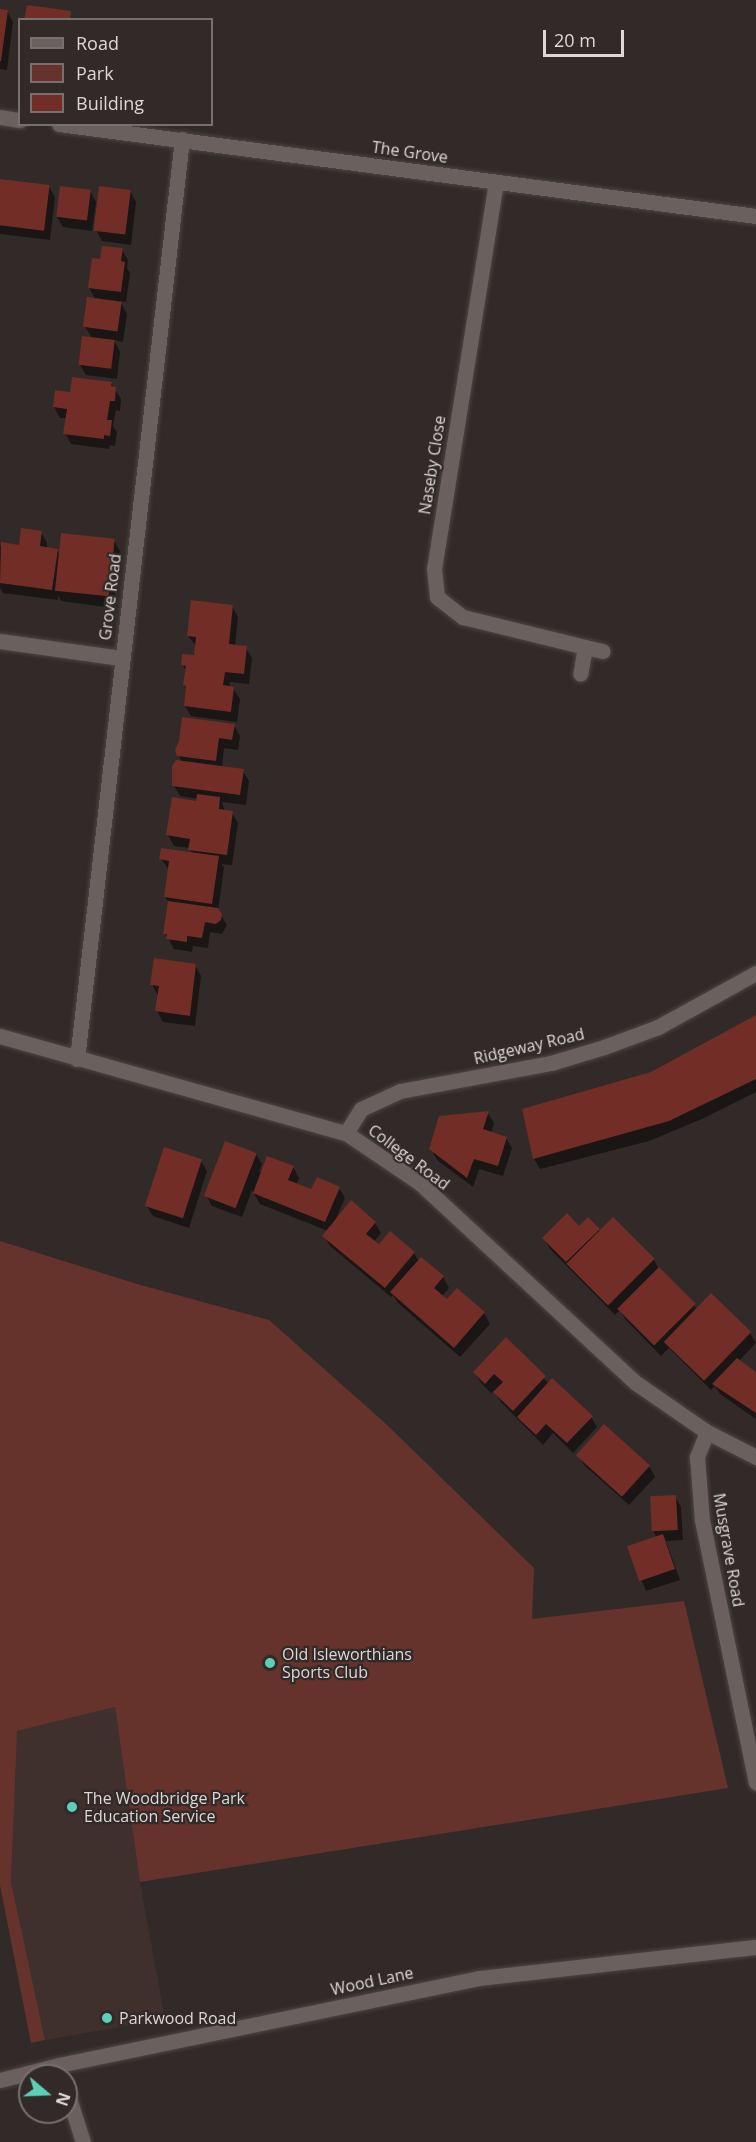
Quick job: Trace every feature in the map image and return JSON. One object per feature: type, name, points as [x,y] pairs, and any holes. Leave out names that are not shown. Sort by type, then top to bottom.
[{"type":"street","points":[[0,117],[18,120]]},
{"type":"street","name":"The Grove","points":[[75,126],[756,216]]},
{"type":"street","name":"Grove Road","points":[[77,1059],[182,139]]},
{"type":"street","name":"Naseby Close","points":[[496,182],[434,568],[437,597],[463,618],[603,651]]},
{"type":"street","points":[[0,641],[121,658]]},
{"type":"street","points":[[580,674],[585,647]]},
{"type":"street","name":"Ridgeway Road","points":[[346,1133],[361,1109],[400,1090],[551,1063],[604,1047],[658,1027],[756,973]]},
{"type":"street","name":"College Road","points":[[0,1036],[346,1133],[421,1184],[636,1383],[707,1432],[756,1457]]},
{"type":"street","name":"Musgrave Road","points":[[707,1432],[697,1457],[702,1520],[756,1782]]},
{"type":"street","name":"Wood Lane","points":[[78,2067],[479,1978],[756,1947]]},
{"type":"street","name":"Wood Lane","points":[[0,2080],[18,2077]]},
{"type":"street","points":[[77,2124],[83,2142]]},
{"type":"shaded area","name":"The Woodbridge Park Education Service","points":[[115,1707],[140,1882],[165,2019],[45,2040],[11,1882],[16,1731]]},
{"type":"green space","name":"Old Isleworthians Sports Club","points":[[0,1241],[137,1284],[269,1320],[385,1423],[534,1568],[532,1619],[684,1601],[728,1788],[140,1882],[115,1707],[17,1731],[11,1882],[45,2040],[31,2043],[0,1885]]},
{"type":"building","points":[[27,5],[71,11],[70,18],[24,18]]},
{"type":"building","points":[[0,9],[8,10],[1,61],[0,61]]},
{"type":"building","points":[[0,179],[50,185],[44,231],[0,225]]},
{"type":"building","points":[[60,186],[91,190],[87,221],[56,217]]},
{"type":"building","points":[[99,186],[131,190],[125,235],[94,231]]},
{"type":"building","points":[[102,246],[123,248],[121,261],[125,262],[121,292],[88,288],[92,258],[100,259]]},
{"type":"building","points":[[87,297],[122,302],[117,332],[83,327]]},
{"type":"building","points":[[82,336],[115,340],[111,369],[78,365]]},
{"type":"building","points":[[72,377],[112,382],[111,386],[116,387],[115,401],[110,401],[107,420],[112,420],[110,436],[104,435],[104,439],[63,434],[67,409],[53,407],[55,390],[70,392]]},
{"type":"building","points":[[21,528],[42,531],[40,546],[58,549],[52,590],[0,583],[1,542],[19,545]]},
{"type":"building","points":[[61,533],[115,539],[109,596],[55,591]]},
{"type":"building","points":[[191,600],[233,605],[229,644],[247,646],[244,674],[225,672],[223,685],[234,687],[231,712],[184,706],[186,686],[183,685],[186,666],[181,665],[182,654],[194,655],[196,637],[187,636]]},
{"type":"building","points":[[182,717],[235,724],[232,740],[219,738],[216,761],[177,756],[175,750],[179,741]]},
{"type":"building","points":[[176,760],[244,769],[240,795],[172,786],[172,766]]},
{"type":"building","points":[[197,794],[220,797],[219,809],[233,811],[227,855],[188,850],[190,839],[166,835],[172,797],[196,801]]},
{"type":"building","points":[[161,848],[219,856],[212,904],[164,897],[169,861],[159,859]]},
{"type":"building","points":[[168,901],[218,908],[222,914],[221,920],[216,924],[205,922],[202,938],[187,936],[187,942],[166,939],[167,934],[163,934]]},
{"type":"building","points":[[154,958],[196,964],[190,1016],[155,1011],[159,986],[150,985]]},
{"type":"building","points":[[756,1015],[756,1079],[669,1121],[533,1159],[522,1109],[651,1072]]},
{"type":"building","points":[[489,1111],[483,1129],[507,1137],[498,1166],[474,1159],[467,1178],[429,1149],[439,1116]]},
{"type":"building","points":[[225,1141],[257,1153],[236,1208],[204,1196]]},
{"type":"building","points":[[164,1147],[202,1159],[183,1218],[145,1206]]},
{"type":"building","points":[[267,1156],[294,1166],[288,1180],[311,1189],[317,1177],[340,1187],[325,1222],[253,1193]]},
{"type":"building","points":[[351,1200],[376,1222],[366,1234],[379,1244],[390,1231],[415,1252],[385,1288],[322,1236]]},
{"type":"building","points":[[567,1213],[579,1226],[588,1217],[600,1229],[566,1262],[542,1238]]},
{"type":"building","points":[[613,1217],[655,1259],[608,1305],[566,1264]]},
{"type":"building","points":[[421,1257],[444,1276],[434,1288],[447,1299],[457,1288],[485,1312],[454,1348],[390,1292]]},
{"type":"building","points":[[659,1267],[696,1304],[654,1345],[617,1309]]},
{"type":"building","points":[[711,1293],[751,1332],[704,1381],[664,1342]]},
{"type":"building","points":[[506,1337],[546,1376],[513,1411],[493,1392],[503,1382],[494,1374],[485,1384],[473,1372]]},
{"type":"building","points":[[737,1358],[756,1372],[756,1413],[712,1384]]},
{"type":"building","points":[[552,1378],[593,1416],[567,1443],[546,1424],[536,1435],[517,1417]]},
{"type":"building","points":[[604,1424],[650,1465],[622,1497],[576,1455]]},
{"type":"building","points":[[676,1495],[678,1530],[652,1531],[650,1496]]},
{"type":"building","points":[[663,1534],[675,1569],[639,1581],[627,1546]]},
{"type":"place","name":"Old Isleworthians Sports Club","points":[[270,1663]]},
{"type":"place","name":"The Woodbridge Park Education Service","points":[[72,1807]]},
{"type":"place","name":"Parkwood Road","points":[[107,2018]]}]
